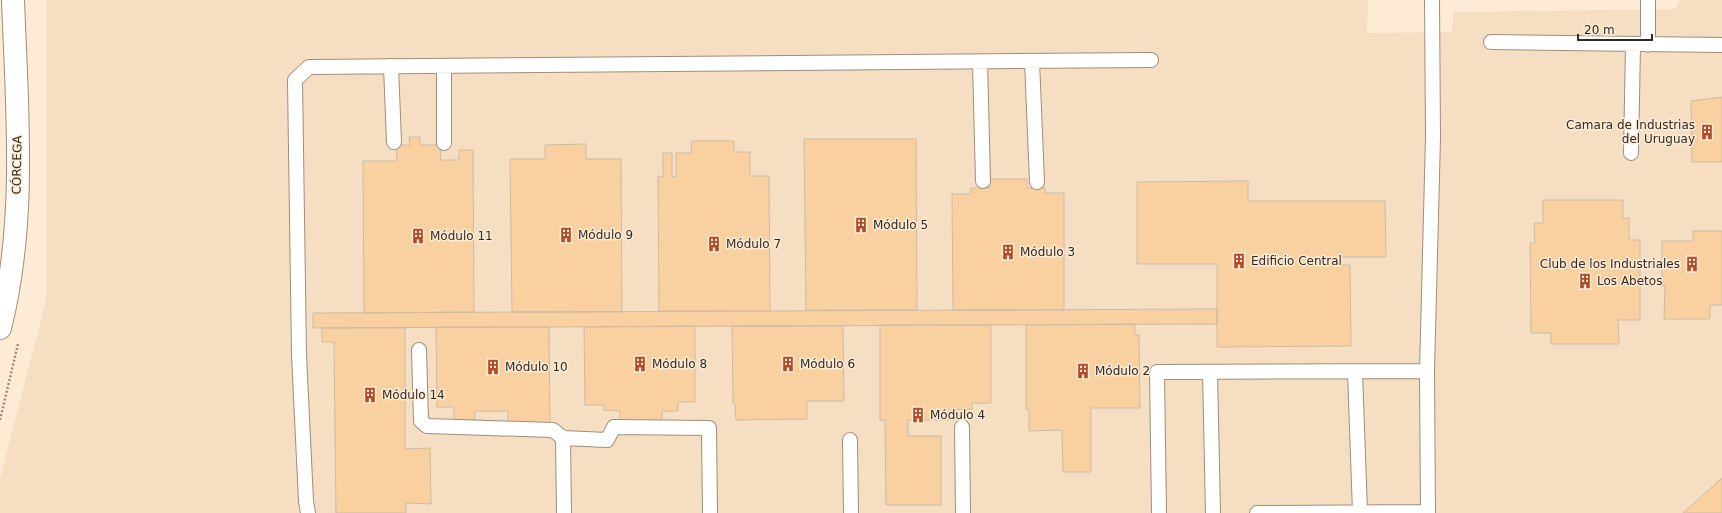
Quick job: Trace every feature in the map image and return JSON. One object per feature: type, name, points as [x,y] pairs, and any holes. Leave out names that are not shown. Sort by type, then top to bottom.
[{"type":"street","name":"CÓRCEGA","points":[[0,328],[18,158],[13,0]]},
{"type":"lane","points":[[1257,513],[1428,513],[1427,371],[1433,174],[1432,0]]},
{"type":"lane","points":[[1648,0],[1648,45]]},
{"type":"lane","points":[[1491,42],[1722,45]]},
{"type":"lane","points":[[1631,153],[1633,45]]},
{"type":"lane","points":[[308,513],[306,501],[299,355],[295,80],[309,67],[1151,60]]},
{"type":"lane","points":[[1032,61],[1037,182]]},
{"type":"lane","points":[[980,62],[983,181]]},
{"type":"lane","points":[[391,66],[394,142]]},
{"type":"lane","points":[[444,66],[444,143]]},
{"type":"lane","points":[[419,350],[421,421],[428,426],[554,430],[563,438],[608,440],[614,427],[709,428],[710,513]]},
{"type":"lane","points":[[1159,513],[1157,372],[1427,371]]},
{"type":"lane","points":[[1210,372],[1213,513]]},
{"type":"lane","points":[[1355,372],[1360,512]]},
{"type":"lane","points":[[962,427],[963,513]]},
{"type":"lane","points":[[563,438],[564,513]]},
{"type":"lane","points":[[850,440],[851,513]]},
{"type":"shaded area","points":[[46,0],[1368,0],[1367,33],[1452,32],[1453,12],[1675,9],[1680,0],[1722,0],[1722,513],[0,513],[0,478],[46,301]]},
{"type":"building","name":"Camara de Industrias del Uruguay","points":[[1722,97],[1722,162],[1692,162],[1691,101]]},
{"type":"building","name":"Módulo 11","points":[[409,137],[420,137],[420,145],[440,145],[441,160],[459,160],[459,150],[473,150],[474,312],[364,313],[363,161],[397,161],[396,145],[410,145]]},
{"type":"building","name":"Módulo 5","points":[[804,139],[916,139],[917,310],[806,310]]},
{"type":"building","name":"Módulo 7","points":[[692,141],[734,141],[734,152],[750,152],[750,176],[769,176],[770,311],[659,311],[658,176],[663,177],[663,153],[672,153],[672,177],[676,177],[676,153],[691,153]]},
{"type":"building","name":"Módulo 9","points":[[586,144],[586,159],[621,159],[622,312],[512,312],[510,159],[545,159],[545,145]]},
{"type":"building","name":"Módulo 3","points":[[988,179],[1027,179],[1027,188],[1045,188],[1045,193],[1064,193],[1064,310],[953,310],[952,194],[971,194],[971,188],[989,188]]},
{"type":"building","name":"Edificio Central","points":[[1248,181],[1248,201],[1385,201],[1386,257],[1340,257],[1340,265],[1350,265],[1351,346],[1217,347],[1217,264],[1137,264],[1137,182]]},
{"type":"building","name":"Los Abetos","points":[[1543,200],[1623,200],[1623,218],[1629,218],[1629,240],[1640,240],[1640,320],[1618,320],[1619,344],[1551,344],[1551,333],[1531,333],[1530,243],[1535,243],[1534,223],[1543,223]]},
{"type":"building","name":"Club de los Industriales","points":[[1693,231],[1722,231],[1722,305],[1710,305],[1710,319],[1664,319],[1665,286],[1662,286],[1662,241],[1693,241]]},
{"type":"building","points":[[1217,309],[1217,324],[313,328],[313,313]]},
{"type":"building","name":"Módulo 2","points":[[1135,324],[1135,335],[1139,335],[1140,408],[1091,408],[1091,472],[1063,472],[1062,430],[1029,431],[1029,409],[1026,409],[1026,325]]},
{"type":"building","name":"Módulo 4","points":[[880,325],[991,325],[991,403],[972,403],[972,409],[956,410],[956,420],[908,420],[908,436],[941,436],[941,505],[886,505],[885,420],[880,420]]},
{"type":"building","name":"Módulo 8","points":[[695,326],[695,402],[678,402],[678,411],[662,411],[662,421],[620,421],[620,411],[604,410],[604,405],[585,405],[584,327]]},
{"type":"building","name":"Módulo 6","points":[[732,326],[843,326],[844,401],[807,401],[807,419],[736,420],[735,404],[733,404]]},
{"type":"building","name":"Módulo 10","points":[[436,327],[549,327],[550,423],[508,423],[508,411],[475,411],[475,422],[454,422],[454,407],[437,407]]},
{"type":"building","name":"Módulo 14","points":[[322,328],[405,328],[405,449],[430,448],[431,504],[406,503],[406,513],[336,513],[334,342],[322,342]]},
{"type":"building","points":[[1722,478],[1722,513],[1683,513]]},
{"type":"place","name":"Camara de Industrias del Uruguay","points":[[1707,132]]},
{"type":"place","name":"Módulo 5","points":[[861,225]]},
{"type":"place","name":"Módulo 9","points":[[566,235]]},
{"type":"place","name":"Módulo 11","points":[[418,236]]},
{"type":"place","name":"Módulo 7","points":[[714,244]]},
{"type":"place","name":"Módulo 3","points":[[1008,252]]},
{"type":"place","name":"Edificio Central","points":[[1239,261]]},
{"type":"place","name":"Club de los Industriales","points":[[1692,264]]},
{"type":"place","name":"Los Abetos","points":[[1585,281]]},
{"type":"place","name":"Módulo 8","points":[[640,364]]},
{"type":"place","name":"Módulo 6","points":[[788,364]]},
{"type":"place","name":"Módulo 10","points":[[493,367]]},
{"type":"place","name":"Módulo 2","points":[[1083,371]]},
{"type":"place","name":"Módulo 14","points":[[370,395]]},
{"type":"place","name":"Módulo 4","points":[[918,415]]}]
